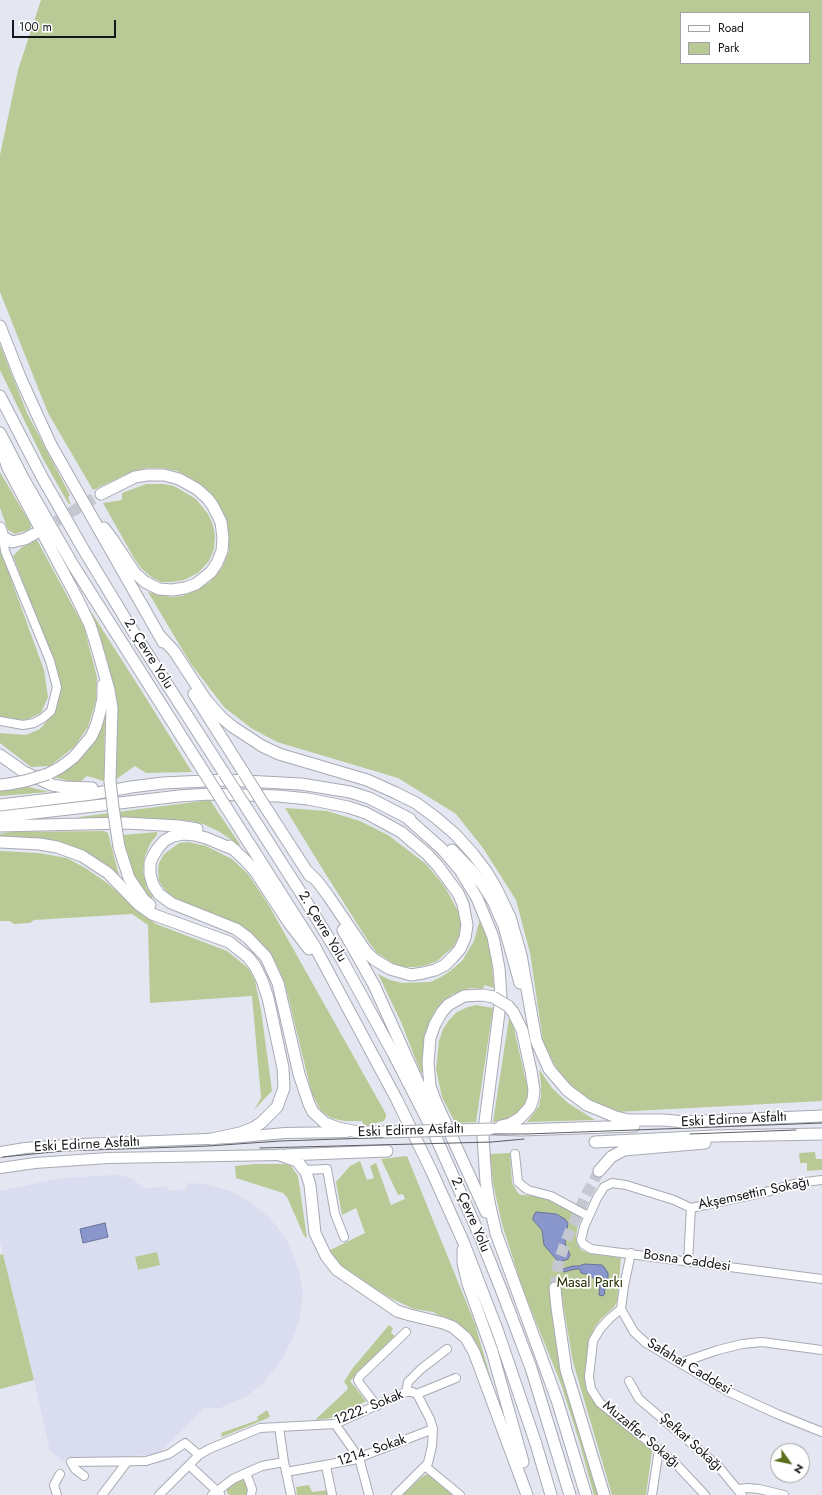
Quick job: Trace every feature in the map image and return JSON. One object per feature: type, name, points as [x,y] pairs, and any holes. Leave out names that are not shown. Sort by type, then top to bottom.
[{"type":"highway","points":[[0,326],[42,427],[60,463],[160,636],[174,663],[307,872],[374,985],[439,1128],[449,1156],[453,1175]]},
{"type":"highway","name":"2. Çevre Yolu","points":[[0,396],[78,541],[127,622],[331,942],[374,1017],[421,1107],[479,1234],[516,1328],[531,1368],[570,1495]]},
{"type":"highway","name":"2. Çevre Yolu","points":[[0,433],[23,478],[73,565],[288,902],[315,947],[397,1100],[432,1172],[492,1315],[516,1381],[551,1495]]},
{"type":"highway","points":[[0,445],[8,468],[54,552],[90,625],[101,659],[112,708],[110,781],[113,807],[119,848],[129,878],[136,890],[151,906],[174,922]]},
{"type":"highway","points":[[89,514],[108,532],[135,573],[145,582],[159,589],[172,590],[185,588],[196,584],[211,572],[217,562],[222,551],[223,538],[221,522],[208,499],[190,484],[179,478],[164,475],[147,475],[135,477],[101,494]]},
{"type":"highway","points":[[2,532],[12,542],[25,539],[34,534]]},
{"type":"highway","points":[[160,636],[174,651],[206,700],[222,718],[246,736],[279,754],[382,786],[416,803],[455,834],[486,871],[510,917],[521,955],[536,1040],[549,1069],[566,1090],[582,1102],[605,1114],[622,1119],[685,1122]]},
{"type":"highway","points":[[5,784],[25,781],[48,774],[61,767],[74,757],[90,737],[96,726],[103,698],[101,659]]},
{"type":"highway","points":[[0,755],[24,772],[52,785],[81,788],[131,787]]},
{"type":"highway","points":[[0,805],[92,794],[131,787],[226,780],[301,784],[350,792],[369,798],[420,824],[437,837],[471,870],[484,885],[494,901],[504,926],[532,1022]]},
{"type":"highway","points":[[0,817],[179,796],[209,794],[278,796],[308,799],[348,807],[366,812],[401,832],[428,854],[458,893],[463,904],[467,925],[465,938],[453,957],[445,965],[435,970],[411,975],[390,969],[367,953],[318,882],[307,872]]},
{"type":"highway","points":[[405,816],[442,848],[469,882],[485,915],[493,937],[500,973],[501,997],[487,1098],[483,1141],[486,1182],[496,1233]]},
{"type":"highway","points":[[0,826],[125,823],[178,826],[198,829],[209,833],[226,842],[245,860],[308,948],[321,960]]},
{"type":"highway","points":[[234,850],[195,835],[183,834],[174,836],[164,841],[153,856],[150,864],[150,874],[153,885],[159,894],[171,903],[236,929],[248,938],[266,957],[278,983],[299,1074],[313,1112],[325,1122],[338,1128],[358,1132]]},
{"type":"highway","points":[[0,842],[40,844],[57,847],[82,856],[108,873],[152,914],[229,942],[239,948],[252,961],[259,972],[268,998],[283,1068],[284,1088],[277,1107],[267,1119],[253,1128],[212,1139]]},
{"type":"highway","points":[[490,1128],[510,1124],[520,1118],[530,1108],[534,1090],[531,1071],[522,1030],[513,1012],[505,1004],[493,997],[483,995],[464,996],[448,1004],[435,1024],[430,1038],[428,1074],[435,1100],[496,1233],[552,1387],[586,1495]]},
{"type":"highway","name":"Eski Edirne Asfaltı","points":[[358,1132],[490,1128],[529,1130],[822,1116]]},
{"type":"highway","name":"Eski Edirne Asfaltı","points":[[594,1142],[714,1136],[822,1134]]},
{"type":"highway","points":[[599,1171],[611,1157],[624,1150],[708,1143],[764,1135]]},
{"type":"highway","name":"Eski Edirne Asfaltı","points":[[280,1155],[386,1151]]},
{"type":"highway","points":[[280,1155],[297,1161],[304,1170],[310,1185],[315,1233],[326,1256],[337,1270],[397,1311],[443,1323],[453,1327],[466,1338],[474,1352],[527,1495]]},
{"type":"highway","points":[[462,1241],[463,1263],[468,1284],[492,1351],[533,1495]]},
{"type":"highway","points":[[556,1288],[557,1308],[566,1370],[604,1495]]},
{"type":"main road","name":"Eski Edirne Asfaltı","points":[[0,1152],[25,1148],[80,1144],[212,1139],[285,1133],[358,1132]]},
{"type":"main road","name":"Eski Edirne Asfaltı","points":[[0,1168],[35,1163],[108,1158],[280,1155]]},
{"type":"street","points":[[0,721],[23,725],[34,723],[43,718],[51,711],[57,687],[50,661],[5,552],[2,532]]},
{"type":"street","points":[[514,1154],[518,1182],[528,1190],[551,1196],[588,1216]]},
{"type":"street","points":[[304,1170],[327,1169],[335,1214],[344,1237]]},
{"type":"street","name":"Akşemsettin Sokağı","points":[[588,1216],[604,1187],[612,1183],[646,1191],[674,1200],[691,1208],[797,1184],[822,1180]]},
{"type":"street","points":[[688,1261],[691,1208]]},
{"type":"street","name":"Bosna Caddesi","points":[[588,1216],[581,1235],[582,1244],[590,1249],[631,1253],[822,1279]]},
{"type":"street","points":[[622,1309],[624,1286],[631,1253]]},
{"type":"street","name":"Safahat Caddesi","points":[[622,1309],[634,1332],[646,1343],[727,1391],[777,1414],[822,1432]]},
{"type":"street","name":"Muzaffer Sokağı","points":[[622,1309],[610,1318],[600,1329],[593,1341],[589,1377],[591,1389],[600,1403],[675,1463],[705,1495]]},
{"type":"street","points":[[377,1406],[358,1380],[370,1366],[406,1332]]},
{"type":"street","points":[[680,1363],[718,1350],[742,1344],[762,1342],[822,1350]]},
{"type":"street","points":[[406,1392],[408,1382],[416,1373],[447,1349]]},
{"type":"street","name":"1222. Sokak","points":[[159,1495],[199,1455],[209,1449],[260,1428],[335,1424],[406,1392],[417,1394],[456,1378]]},
{"type":"street","name":"Şefkat Sokağı","points":[[629,1381],[639,1399],[718,1466],[739,1492],[754,1488],[784,1495]]},
{"type":"street","points":[[396,1495],[426,1467],[432,1446],[433,1429],[430,1419],[417,1394]]},
{"type":"street","points":[[335,1424],[359,1458],[369,1495]]},
{"type":"street","points":[[279,1427],[291,1495]]},
{"type":"street","name":"1214. Sokak","points":[[286,1472],[346,1462],[433,1429]]},
{"type":"street","points":[[84,1476],[75,1469],[71,1462],[146,1461],[157,1459],[169,1454],[185,1443],[199,1455]]},
{"type":"street","points":[[652,1495],[659,1449]]},
{"type":"street","points":[[102,1495],[127,1462]]},
{"type":"street","points":[[189,1465],[216,1494],[233,1479],[246,1472],[262,1466],[284,1462]]},
{"type":"street","points":[[326,1466],[332,1495]]},
{"type":"street","points":[[426,1467],[460,1495]]},
{"type":"street","points":[[246,1472],[252,1489],[251,1495]]},
{"type":"street","points":[[57,1495],[54,1485],[60,1474]]},
{"type":"shaded area","points":[[116,1175],[132,1178],[144,1189],[167,1186],[168,1191],[187,1189],[188,1183],[204,1184],[231,1191],[250,1202],[269,1217],[287,1240],[299,1271],[303,1291],[300,1316],[294,1335],[282,1360],[261,1385],[247,1396],[220,1408],[204,1408],[160,1452],[150,1455],[127,1456],[121,1465],[67,1464],[50,1451],[0,1241],[0,1191],[61,1178]]},
{"type":"green space","points":[[41,0],[822,0],[822,1101],[616,1112],[586,1099],[564,1079],[544,1048],[530,953],[516,900],[483,848],[456,814],[398,778],[277,742],[251,728],[224,707],[191,664],[148,592],[170,597],[182,596],[210,582],[222,568],[229,551],[229,536],[225,518],[215,499],[204,487],[177,471],[163,468],[147,468],[131,472],[93,490],[48,413],[0,292],[0,155],[18,70]]},
{"type":"green space","points":[[0,345],[27,413],[70,495],[68,497],[71,505],[68,503],[43,459],[0,370]]},
{"type":"green space","points":[[0,472],[30,523],[31,527],[28,530],[15,534],[8,530],[0,508]]},
{"type":"green space","points":[[146,484],[163,484],[174,486],[196,499],[208,514],[213,525],[215,536],[214,549],[209,561],[198,573],[184,580],[161,582],[151,577],[141,568],[103,503],[122,500],[122,493]]},
{"type":"green space","points":[[37,540],[84,627],[97,677],[96,700],[88,727],[74,747],[50,766],[31,767],[0,743],[0,733],[26,735],[40,729],[54,713],[61,692],[58,675],[13,556],[22,547]]},
{"type":"green space","points":[[0,549],[44,670],[48,697],[41,713],[26,720],[0,717]]},
{"type":"green space","points":[[92,613],[192,772],[146,773],[135,766],[115,780],[112,685],[106,656],[91,614]]},
{"type":"green space","points":[[105,715],[104,781],[87,776],[80,782],[72,782],[54,777],[70,768],[89,748]]},
{"type":"green space","points":[[29,787],[49,792],[0,796],[0,790]]},
{"type":"green space","points":[[210,800],[241,846],[218,831],[203,824],[191,821],[126,818],[79,819],[79,817]]},
{"type":"green space","points":[[285,808],[327,811],[360,821],[388,835],[426,864],[445,887],[459,913],[461,924],[459,936],[453,947],[437,961],[416,967],[396,965],[377,953]]},
{"type":"green space","points":[[104,831],[108,833],[120,879],[106,864],[78,849],[57,842],[40,839],[0,837],[0,834],[11,832]]},
{"type":"green space","points":[[157,832],[157,835],[150,844],[145,856],[143,871],[147,888],[153,897],[151,899],[137,882],[131,871],[124,847],[123,835]]},
{"type":"green space","points":[[188,842],[206,846],[232,859],[248,874],[268,904],[386,1114],[384,1121],[364,1126],[362,1121],[344,1121],[331,1118],[321,1111],[312,1094],[285,984],[276,963],[268,951],[259,941],[243,928],[223,918],[193,907],[173,897],[165,890],[159,881],[159,863],[164,854],[179,843]]},
{"type":"green space","points":[[0,851],[38,853],[67,858],[87,869],[107,883],[156,924],[227,951],[248,968],[255,981],[261,1010],[272,1091],[254,1110],[261,1098],[252,996],[150,1003],[148,925],[132,914],[34,920],[30,923],[14,924],[10,921],[0,921]]},
{"type":"green space","points":[[480,919],[487,937],[491,957],[494,988],[484,985],[483,989],[471,988],[453,994],[444,1000],[436,1009],[430,1022],[424,1072],[421,1073],[401,1022],[378,974],[390,980],[402,983],[430,982],[441,977],[462,961],[474,941]]},
{"type":"green space","points":[[476,1005],[493,1008],[476,1122],[455,1123],[442,1097],[436,1069],[439,1041],[443,1029],[457,1012]]},
{"type":"green space","points":[[509,1018],[513,1025],[529,1094],[527,1104],[520,1113],[509,1119],[493,1122]]},
{"type":"green space","points":[[539,1069],[552,1088],[568,1103],[595,1120],[527,1122],[539,1106],[541,1085]]},
{"type":"green space","points":[[815,1152],[816,1159],[822,1159],[822,1170],[807,1171],[807,1163],[800,1163],[799,1153]]},
{"type":"green space","name":"Masal Parkı","points":[[510,1153],[512,1183],[518,1193],[521,1195],[540,1196],[575,1213],[579,1217],[576,1237],[577,1244],[581,1250],[591,1254],[621,1258],[617,1302],[594,1328],[590,1341],[588,1391],[593,1400],[603,1410],[649,1446],[652,1451],[646,1495],[612,1495],[573,1362],[560,1286],[552,1285],[599,1495],[594,1495],[561,1384],[523,1290],[502,1224],[493,1183],[490,1154]]},
{"type":"green space","points":[[407,1156],[475,1324],[497,1400],[455,1324],[433,1312],[414,1309],[390,1298],[339,1264],[328,1251],[365,1233],[356,1208],[342,1215],[336,1182],[350,1166],[360,1161],[367,1180],[374,1178],[370,1166],[376,1163],[391,1205],[405,1199],[403,1194],[398,1195],[381,1159]]},
{"type":"green space","points":[[255,1164],[286,1164],[291,1166],[298,1176],[307,1238],[304,1236],[287,1197],[283,1193],[236,1178],[235,1166]]},
{"type":"green space","points":[[157,1252],[160,1265],[138,1270],[135,1257]]},
{"type":"green space","points":[[3,1254],[34,1380],[0,1389],[0,1255]]},
{"type":"green space","points":[[389,1325],[393,1328],[391,1333],[395,1336],[350,1381],[366,1401],[343,1414],[317,1420],[316,1419],[347,1390],[348,1387],[344,1382],[352,1369]]},
{"type":"green space","points":[[267,1410],[270,1416],[268,1418],[222,1437],[221,1433],[258,1420],[257,1417]]},
{"type":"green space","points":[[427,1474],[432,1476],[452,1495],[402,1495],[422,1477]]},
{"type":"green space","points":[[243,1476],[249,1492],[247,1495],[230,1495],[227,1493],[227,1488]]},
{"type":"green space","points":[[309,1485],[312,1492],[328,1490],[329,1495],[297,1495],[296,1487]]},
{"type":"water","points":[[536,1212],[556,1214],[565,1219],[568,1223],[565,1243],[570,1255],[568,1259],[560,1262],[563,1269],[585,1264],[602,1265],[604,1267],[608,1273],[608,1279],[607,1288],[604,1290],[605,1293],[603,1296],[599,1295],[600,1284],[590,1275],[581,1273],[580,1269],[564,1272],[558,1269],[557,1260],[544,1245],[542,1230],[533,1220]]},
{"type":"water","points":[[105,1223],[108,1237],[83,1243],[80,1229]]},
{"type":"tunnel","points":[[42,530],[101,494]]},
{"type":"tunnel","points":[[555,1288],[559,1260],[566,1241],[585,1197],[599,1171]]},
{"type":"tram line","points":[[3,1157],[63,1151],[208,1146],[280,1141],[527,1134],[822,1123]]},
{"type":"tram line","points":[[690,1134],[796,1130]]},
{"type":"tram line","points":[[260,1148],[492,1142],[524,1139]]}]
